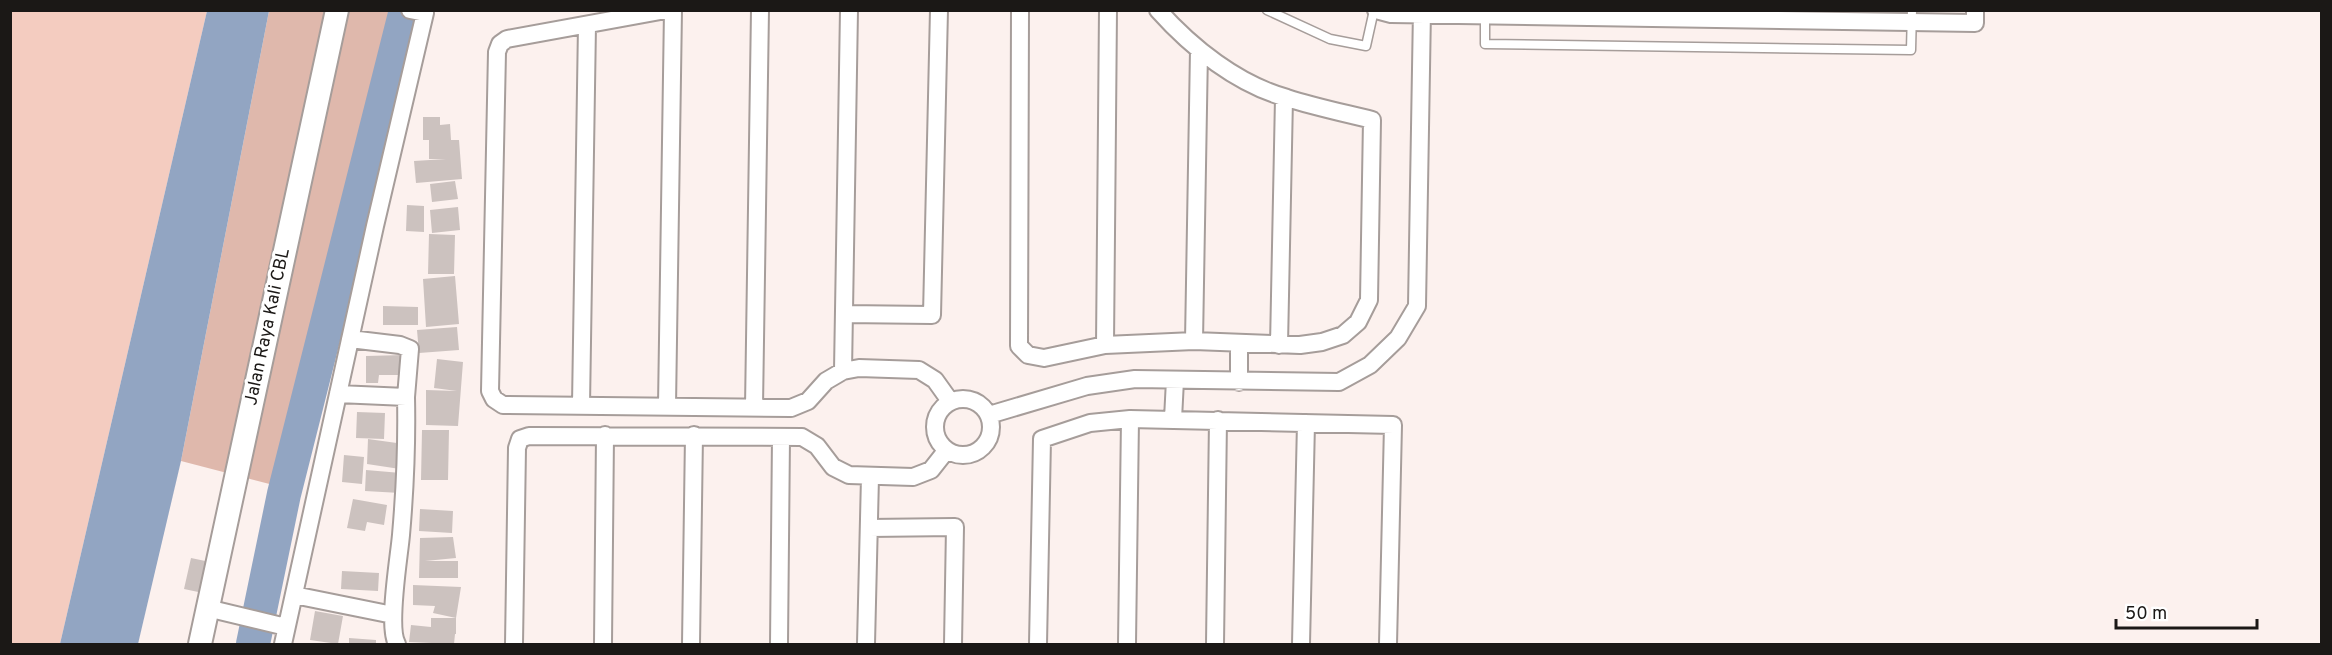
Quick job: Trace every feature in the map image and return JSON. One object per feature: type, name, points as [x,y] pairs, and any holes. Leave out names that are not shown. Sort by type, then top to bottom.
[{"type":"main road","name":"Jalan Raya Kali CBL","points":[[200,645],[337,10]]},
{"type":"street","points":[[666,10],[507,39],[500,44],[497,52],[490,379],[490,391],[494,399],[503,405],[791,408],[808,401],[826,381],[843,371],[859,368],[919,370],[935,380],[950,401]]},
{"type":"street","points":[[667,406],[674,10]]},
{"type":"street","points":[[754,407],[760,10]]},
{"type":"street","points":[[843,371],[849,10]]},
{"type":"street","points":[[844,314],[932,315],[939,10]]},
{"type":"street","points":[[1020,10],[1019,346],[1028,355],[1044,358],[1105,345],[1194,341],[1300,345],[1322,342],[1343,334],[1358,322],[1369,300],[1372,120],[1284,98],[1244,80],[1199,50],[1158,10]]},
{"type":"street","points":[[1105,345],[1108,10]]},
{"type":"street","points":[[1375,10],[1391,14],[1422,12],[1975,17]]},
{"type":"street","points":[[283,645],[283,626],[294,595],[419,11]]},
{"type":"street","points":[[989,415],[1087,386],[1135,379],[1339,382],[1370,365],[1398,338],[1417,306],[1422,12]]},
{"type":"street","points":[[581,405],[587,25]]},
{"type":"street","points":[[1194,341],[1199,50]]},
{"type":"street","points":[[1279,345],[1284,98]]},
{"type":"street","points":[[350,339],[400,345],[410,349],[401,534],[393,615],[397,645]]},
{"type":"street","points":[[1239,344],[1239,382]]},
{"type":"street","points":[[1173,419],[1175,380]]},
{"type":"street","points":[[338,393],[406,397]]},
{"type":"street","points":[[965,398],[979,404],[989,415],[992,430],[987,444],[975,454],[960,456],[946,451],[937,440],[934,425],[939,411],[950,401],[965,398]]},
{"type":"street","points":[[1127,645],[1130,419]]},
{"type":"street","points":[[1038,645],[1042,439],[1090,423],[1130,419],[1393,425],[1388,645]]},
{"type":"street","points":[[1215,645],[1218,420]]},
{"type":"street","points":[[1301,645],[1306,423]]},
{"type":"street","points":[[514,645],[517,448],[520,439],[529,436],[605,435],[802,437],[817,446],[833,467],[849,475],[870,477],[913,477],[931,470],[946,451]]},
{"type":"street","points":[[603,645],[605,435]]},
{"type":"street","points":[[691,645],[694,435]]},
{"type":"street","points":[[779,645],[781,437]]},
{"type":"street","points":[[866,645],[870,477]]},
{"type":"street","points":[[869,528],[955,527],[953,645]]},
{"type":"street","points":[[294,595],[393,615]]},
{"type":"street","points":[[207,608],[283,626]]},
{"type":"lane","points":[[1267,10],[1330,39],[1366,46],[1375,10]]},
{"type":"lane","points":[[1485,13],[1485,44],[1911,50],[1912,16]]},
{"type":"shaded area","points":[[10,11],[207,11],[60,644],[11,644]]},
{"type":"shaded area","points":[[269,11],[393,11],[285,488],[181,461]]},
{"type":"water","points":[[207,11],[269,11],[181,461],[138,644],[60,644]]},
{"type":"building","points":[[423,117],[440,117],[440,125],[450,124],[451,140],[459,140],[462,179],[416,183],[414,161],[446,159],[429,159],[429,140],[423,140]]},
{"type":"building","points":[[455,181],[458,199],[432,202],[430,184]]},
{"type":"building","points":[[407,205],[424,206],[424,232],[406,231]]},
{"type":"building","points":[[458,207],[460,230],[432,233],[430,210]]},
{"type":"building","points":[[429,234],[455,235],[454,274],[428,274]]},
{"type":"building","points":[[455,276],[459,324],[426,327],[423,279]]},
{"type":"building","points":[[383,306],[418,307],[418,325],[383,325]]},
{"type":"building","points":[[457,327],[459,350],[419,353],[417,330]]},
{"type":"building","points":[[404,355],[404,375],[379,375],[378,383],[366,383],[366,356]]},
{"type":"building","points":[[437,359],[463,362],[458,426],[426,425],[426,390],[457,391],[434,388]]},
{"type":"building","points":[[357,412],[385,413],[384,439],[356,438]]},
{"type":"building","points":[[422,430],[449,430],[448,480],[421,480]]},
{"type":"building","points":[[368,439],[404,444],[400,469],[367,464]]},
{"type":"building","points":[[344,455],[364,457],[362,484],[342,482]]},
{"type":"building","points":[[366,470],[401,473],[400,493],[365,491]]},
{"type":"building","points":[[353,499],[387,505],[384,525],[367,522],[365,531],[347,528]]},
{"type":"building","points":[[420,509],[453,511],[452,533],[419,531]]},
{"type":"building","points":[[453,537],[456,558],[425,561],[458,561],[458,578],[419,578],[420,538]]},
{"type":"building","points":[[191,558],[210,562],[203,593],[184,589]]},
{"type":"building","points":[[342,571],[379,573],[378,591],[341,589]]},
{"type":"building","points":[[413,585],[461,587],[456,618],[433,613],[435,606],[413,605]]},
{"type":"building","points":[[315,611],[343,616],[338,644],[310,640]]},
{"type":"building","points":[[431,618],[456,618],[454,644],[409,642],[411,625],[431,627]]},
{"type":"building","points":[[349,638],[376,640],[376,644],[349,644]]},
{"type":"waterway","points":[[253,644],[284,494],[406,10]]}]
